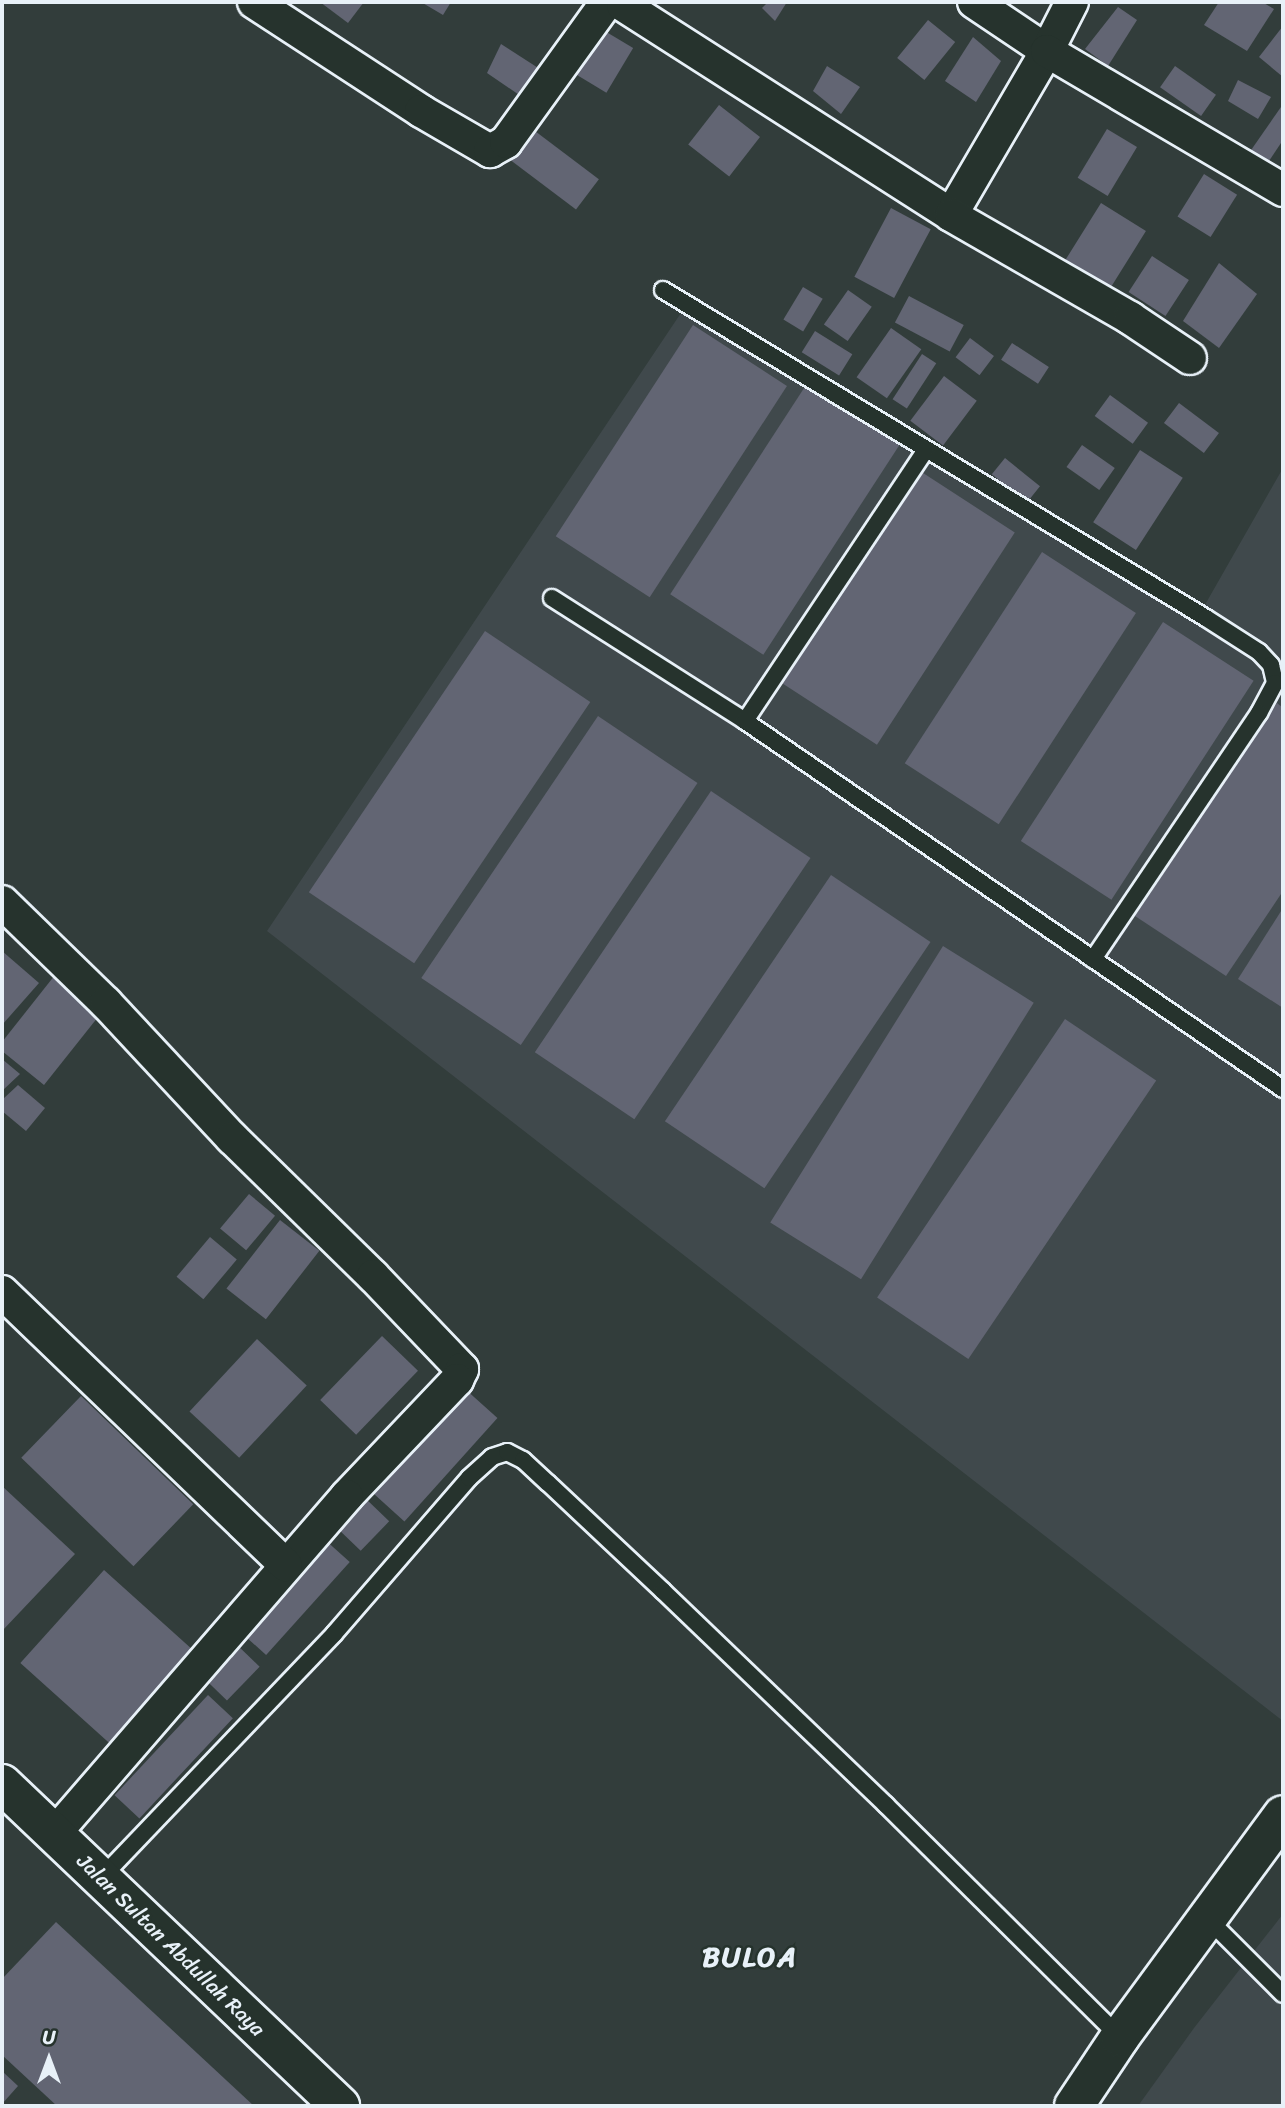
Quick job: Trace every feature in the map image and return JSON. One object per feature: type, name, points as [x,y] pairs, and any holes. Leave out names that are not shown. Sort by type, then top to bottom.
[{"type":"main road","name":"Jalan Sultan Abdullah Raya","points":[[2,1784],[340,2106]]},
{"type":"main road","points":[[1074,2106],[1120,2037],[1283,1815]]},
{"type":"street","points":[[254,2],[421,111],[490,151],[506,142],[618,2],[951,215],[1130,318],[1190,358]]},
{"type":"street","points":[[974,2],[1047,51],[1283,190]]},
{"type":"street","points":[[951,215],[1047,51],[1072,2]]},
{"type":"street","points":[[2,902],[106,1003],[232,1138],[460,1365],[462,1373],[347,1496],[54,1834]]},
{"type":"street","points":[[2,1292],[286,1565]]},
{"type":"lane","points":[[663,290],[1249,645],[1266,659],[1274,674],[1275,683],[1259,713],[1093,959]]},
{"type":"lane","points":[[746,721],[926,450]]},
{"type":"lane","points":[[552,598],[746,721],[1283,1089]]},
{"type":"lane","points":[[101,1878],[334,1634],[468,1478],[492,1457],[507,1452],[523,1460],[673,1601],[886,1805],[1120,2037]]},
{"type":"lane","points":[[1207,1918],[1283,1994]]},
{"type":"shaded area","points":[[687,304],[1202,610],[1283,468],[1283,1721],[267,931]]},
{"type":"shaded area","points":[[1283,1914],[1283,2106],[1138,2106],[1194,2028]]},
{"type":"building","points":[[320,2],[364,2],[348,23]]},
{"type":"building","points":[[421,2],[451,2],[443,15]]},
{"type":"building","points":[[768,2],[787,2],[775,21],[762,8]]},
{"type":"building","points":[[1219,2],[1262,2],[1274,9],[1247,51],[1204,25]]},
{"type":"building","points":[[1118,7],[1137,20],[1108,66],[1085,49]]},
{"type":"building","points":[[928,20],[955,42],[924,80],[897,58]]},
{"type":"building","points":[[1283,26],[1283,77],[1259,57]]},
{"type":"building","points":[[598,27],[633,48],[606,93],[571,72]]},
{"type":"building","points":[[973,37],[1001,61],[976,102],[945,81]]},
{"type":"building","points":[[501,44],[546,73],[525,99],[487,73]]},
{"type":"building","points":[[827,66],[860,87],[841,114],[813,91]]},
{"type":"building","points":[[1175,66],[1216,95],[1201,116],[1160,87]]},
{"type":"building","points":[[1238,80],[1271,97],[1258,119],[1228,101]]},
{"type":"building","points":[[719,105],[760,137],[729,176],[688,144]]},
{"type":"building","points":[[1281,107],[1283,140],[1267,164],[1249,153]]},
{"type":"building","points":[[527,125],[599,179],[576,210],[504,155]]},
{"type":"building","points":[[1107,129],[1137,147],[1108,196],[1078,178]]},
{"type":"building","points":[[1204,174],[1237,195],[1211,237],[1178,216]]},
{"type":"building","points":[[1101,203],[1146,231],[1106,295],[1061,267]]},
{"type":"building","points":[[891,208],[931,229],[894,298],[854,277]]},
{"type":"building","points":[[1152,256],[1189,280],[1165,316],[1129,292]]},
{"type":"building","points":[[1219,263],[1257,294],[1219,348],[1183,321]]},
{"type":"building","points":[[803,287],[823,299],[803,331],[783,320]]},
{"type":"building","points":[[848,290],[872,307],[848,341],[824,324]]},
{"type":"building","points":[[909,296],[964,325],[950,352],[895,322]]},
{"type":"building","points":[[693,325],[787,386],[650,597],[556,536]]},
{"type":"building","points":[[891,328],[921,349],[887,398],[857,377]]},
{"type":"building","points":[[815,331],[852,354],[839,376],[802,352]]},
{"type":"building","points":[[970,338],[994,356],[980,375],[956,357]]},
{"type":"building","points":[[1012,343],[1049,367],[1038,384],[1001,360]]},
{"type":"building","points":[[922,354],[936,363],[907,409],[893,399]]},
{"type":"building","points":[[944,376],[977,401],[943,445],[910,421]]},
{"type":"building","points":[[808,382],[901,442],[763,655],[670,594]]},
{"type":"building","points":[[1110,395],[1148,423],[1133,444],[1095,416]]},
{"type":"building","points":[[1179,403],[1219,433],[1204,453],[1164,423]]},
{"type":"building","points":[[1082,445],[1115,468],[1099,490],[1067,467]]},
{"type":"building","points":[[1140,450],[1183,478],[1136,550],[1093,522]]},
{"type":"building","points":[[1005,458],[1040,486],[1027,503],[992,474]]},
{"type":"building","points":[[920,471],[1015,533],[877,745],[782,683]]},
{"type":"building","points":[[1042,552],[1136,613],[999,824],[905,763]]},
{"type":"building","points":[[1163,622],[1254,681],[1111,900],[1021,841]]},
{"type":"building","points":[[485,631],[590,702],[414,963],[309,892]]},
{"type":"building","points":[[1277,703],[1283,708],[1283,891],[1226,976],[1135,916]]},
{"type":"building","points":[[598,716],[697,783],[521,1045],[421,978]]},
{"type":"building","points":[[711,791],[810,858],[634,1119],[535,1052]]},
{"type":"building","points":[[831,875],[930,942],[764,1188],[665,1121]]},
{"type":"building","points":[[1283,908],[1283,1008],[1238,979]]},
{"type":"building","points":[[943,946],[1034,1003],[861,1279],[770,1222]]},
{"type":"building","points":[[2,951],[39,983],[2,1025]]},
{"type":"building","points":[[55,975],[102,1012],[44,1085],[2,1051],[2,1042]]},
{"type":"building","points":[[1065,1019],[1156,1081],[968,1359],[877,1298]]},
{"type":"building","points":[[2,1059],[20,1074],[2,1091]]},
{"type":"building","points":[[18,1085],[45,1108],[26,1131],[2,1111],[2,1100]]},
{"type":"building","points":[[249,1194],[275,1216],[246,1250],[220,1228]]},
{"type":"building","points":[[280,1220],[319,1251],[266,1319],[226,1289]]},
{"type":"building","points":[[210,1237],[237,1259],[203,1299],[177,1277]]},
{"type":"building","points":[[382,1336],[418,1371],[356,1435],[320,1400]]},
{"type":"building","points":[[257,1339],[307,1385],[239,1458],[189,1411]]},
{"type":"building","points":[[464,1388],[497,1418],[404,1521],[371,1491]]},
{"type":"building","points":[[81,1396],[193,1504],[133,1566],[21,1458]]},
{"type":"building","points":[[2,1486],[75,1554],[2,1631]]},
{"type":"building","points":[[364,1497],[389,1521],[361,1551],[336,1526]]},
{"type":"building","points":[[323,1538],[350,1562],[266,1655],[239,1631]]},
{"type":"building","points":[[104,1570],[200,1656],[116,1749],[20,1663]]},
{"type":"building","points":[[233,1641],[260,1667],[227,1701],[200,1675]]},
{"type":"building","points":[[208,1695],[233,1718],[139,1818],[115,1795]]},
{"type":"building","points":[[56,1922],[254,2106],[57,2106],[2,2055],[2,1979]]},
{"type":"building","points":[[2,2071],[18,2086],[2,2104]]},
{"type":"district","name":"BULOA","points":[[750,1957]]}]
